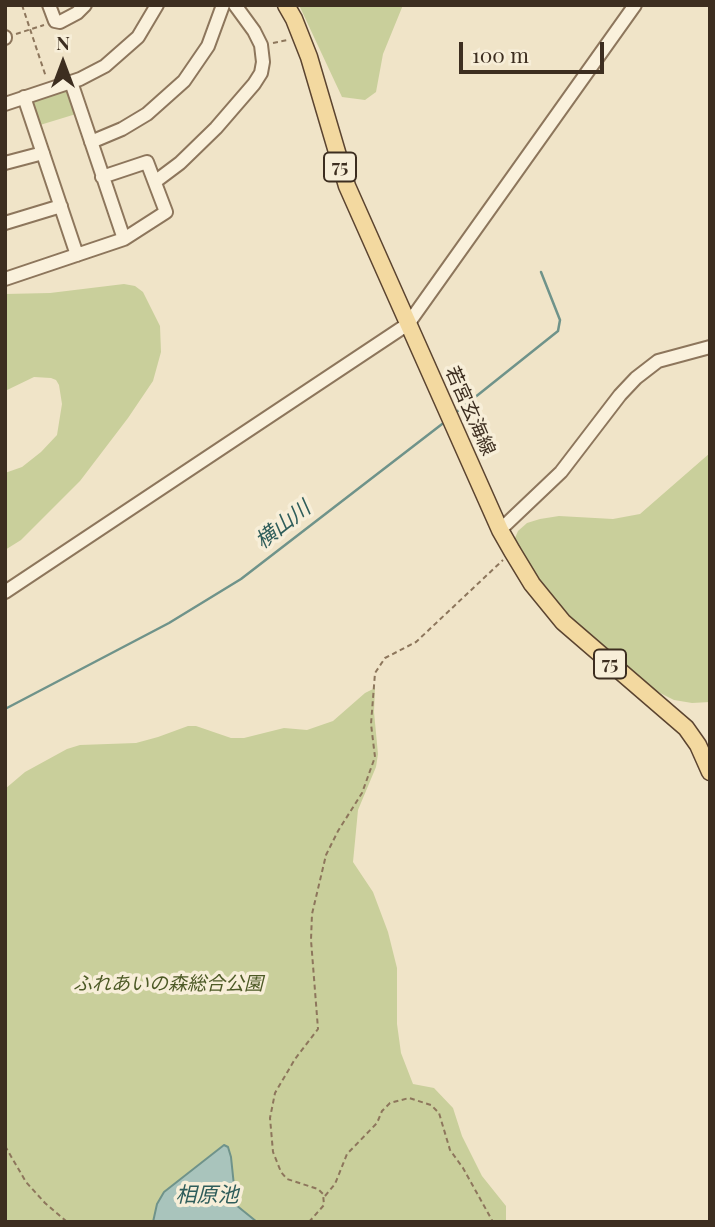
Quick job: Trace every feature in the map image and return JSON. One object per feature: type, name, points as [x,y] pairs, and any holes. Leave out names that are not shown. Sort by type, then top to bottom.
[{"type":"main road","name":"若宮玄海線","points":[[286,5],[302,37],[347,186],[500,530],[532,584],[564,622],[687,728],[710,772]]},
{"type":"street","points":[[50,5],[55,21],[60,22],[77,13],[85,5]]},
{"type":"street","points":[[5,104],[93,73],[117,57],[147,25],[158,5]]},
{"type":"street","points":[[91,142],[122,129],[147,114],[184,81],[208,46],[223,5]]},
{"type":"street","points":[[156,181],[180,163],[254,84],[261,73],[261,45],[235,5]]},
{"type":"street","points":[[5,592],[408,324],[635,5]]},
{"type":"street","points":[[72,82],[124,239]]},
{"type":"street","points":[[24,97],[77,255]]},
{"type":"street","points":[[5,163],[43,153]]},
{"type":"street","points":[[5,279],[124,239],[166,212],[147,162],[103,177]]},
{"type":"street","points":[[5,223],[61,206]]},
{"type":"street","points":[[500,530],[561,472],[636,378],[658,361],[710,347]]},
{"type":"path","points":[[22,5],[49,89]]},
{"type":"path","points":[[5,37],[55,21]]},
{"type":"path","points":[[261,45],[302,37]]},
{"type":"path","points":[[310,1222],[324,1205],[324,1197],[318,1189],[294,1182],[281,1172],[273,1152],[270,1118],[275,1093],[283,1078],[318,1029],[310,940],[315,897],[326,855],[362,793],[375,757],[371,724],[375,673],[385,658],[416,642],[512,551]]},
{"type":"path","points":[[324,1197],[335,1184],[347,1154],[376,1123],[382,1111],[397,1100],[409,1098],[431,1105],[439,1113],[450,1150],[493,1222]]},
{"type":"path","points":[[5,1146],[26,1182],[44,1203],[67,1222]]},
{"type":"green space","points":[[299,5],[403,5],[383,54],[376,92],[365,100],[342,97]]},
{"type":"green space","points":[[64,88],[70,91],[76,114],[40,125],[32,105],[36,98]]},
{"type":"green space","points":[[124,284],[135,286],[143,292],[160,326],[161,352],[153,381],[80,481],[21,540],[5,550],[5,473],[22,467],[57,435],[62,404],[59,385],[51,378],[34,377],[5,391],[5,294],[50,293]]},
{"type":"green space","points":[[710,453],[710,702],[692,703],[674,700],[642,684],[592,643],[533,575],[515,548],[515,538],[527,523],[540,519],[559,516],[613,519],[640,514]]},
{"type":"green space","name":"ふれあいの森総合公園","points":[[375,688],[378,754],[376,767],[358,810],[353,862],[373,892],[388,932],[397,968],[397,1024],[401,1053],[413,1084],[434,1088],[453,1108],[462,1136],[482,1176],[506,1206],[506,1222],[5,1222],[5,789],[25,772],[67,749],[80,745],[136,743],[188,726],[196,726],[231,738],[244,738],[284,728],[307,730],[333,721],[365,693]]},
{"type":"water","name":"相原池","points":[[224,1145],[228,1147],[231,1157],[236,1205],[257,1222],[153,1222],[157,1204],[164,1192]]},
{"type":"waterway","name":"横山川","points":[[454,414],[558,331],[560,320],[541,272]]},
{"type":"waterway","name":"横山川","points":[[5,709],[169,623],[241,579],[446,421]]}]
